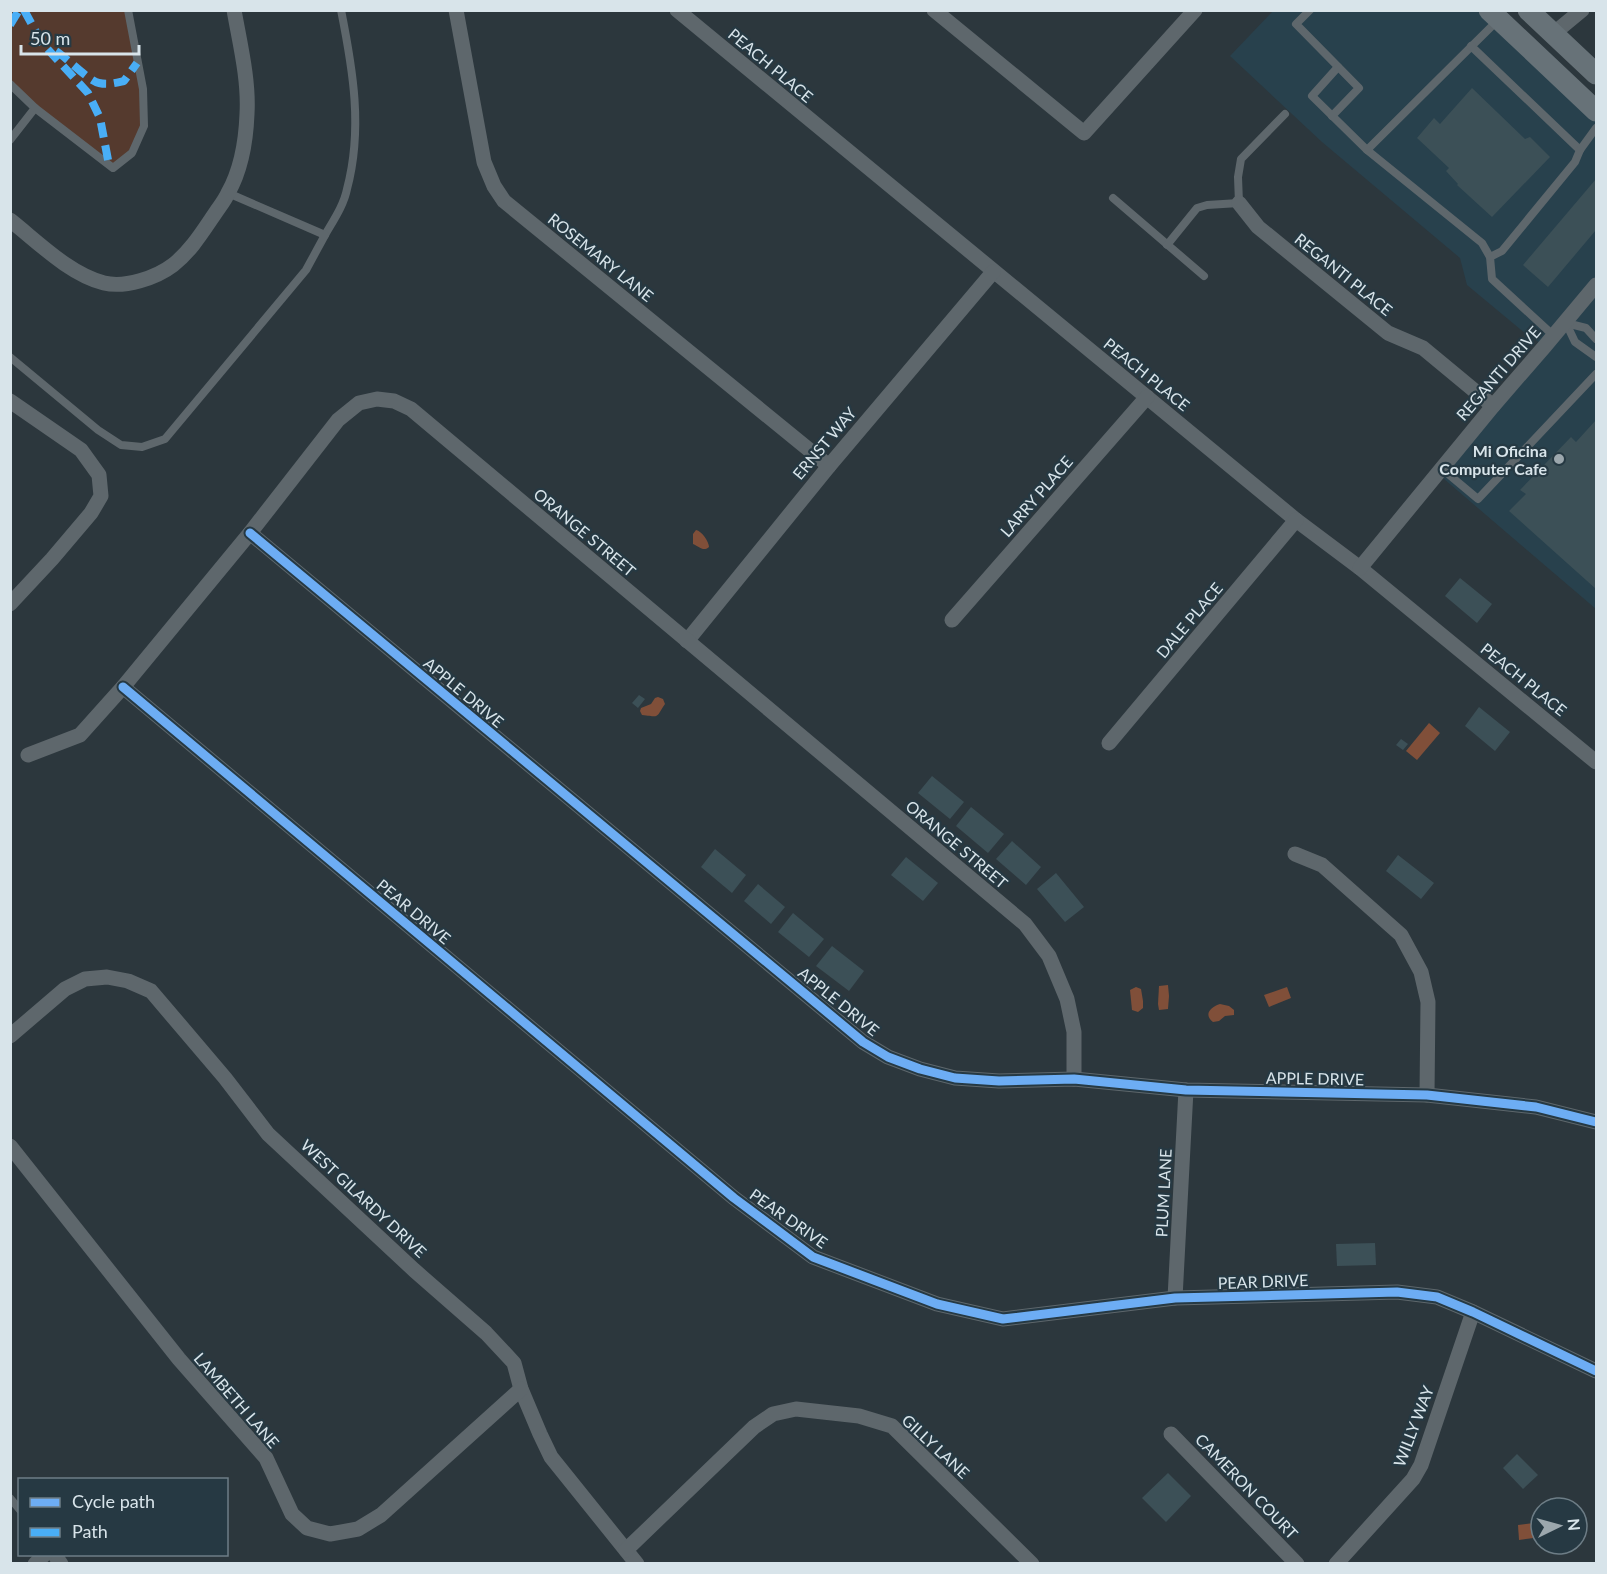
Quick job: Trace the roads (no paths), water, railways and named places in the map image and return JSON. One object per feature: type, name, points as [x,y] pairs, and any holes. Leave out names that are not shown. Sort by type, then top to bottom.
[{"type":"main road","points":[[1528,10],[1596,74]]},
{"type":"main road","points":[[1493,15],[1596,111]]},
{"type":"street","points":[[10,220],[70,267],[92,279],[106,283],[123,284],[152,276],[172,265],[197,240],[228,193],[238,170],[244,147],[248,113],[246,82],[234,10]]},
{"type":"street","name":"ROSEMARY LANE","points":[[456,10],[484,162],[494,186],[504,201],[829,465]]},
{"type":"street","name":"PEACH PLACE","points":[[677,10],[1296,520],[1360,568],[1596,762]]},
{"type":"street","points":[[934,10],[1084,133],[1195,10]]},
{"type":"street","points":[[1553,34],[1582,10]]},
{"type":"street","name":"REGANTI PLACE","points":[[1239,202],[1258,227],[1388,333],[1423,348],[1493,406]]},
{"type":"street","name":"ERNST WAY","points":[[687,642],[829,465],[993,272]]},
{"type":"street","name":"REGANTI DRIVE","points":[[1360,568],[1441,468],[1596,285]]},
{"type":"street","name":"LARRY PLACE","points":[[952,620],[1147,397]]},
{"type":"street","name":"ORANGE STREET","points":[[28,755],[80,735],[123,687],[250,533],[338,420],[359,403],[376,399],[394,401],[411,409],[1025,924],[1049,956],[1067,999],[1074,1032],[1074,1079]]},
{"type":"street","points":[[10,401],[81,450],[99,475],[101,496],[91,513],[10,604]]},
{"type":"street","name":"DALE PLACE","points":[[1109,743],[1296,520]]},
{"type":"street","name":"APPLE DRIVE","points":[[250,533],[863,1042],[888,1057],[920,1069],[955,1078],[999,1081],[1074,1079],[1186,1090],[1427,1095],[1536,1107],[1596,1122]]},
{"type":"street","name":"PEAR DRIVE","points":[[123,687],[734,1198],[813,1257],[937,1304],[1003,1319],[1175,1298],[1397,1292],[1437,1297],[1596,1371]]},
{"type":"street","points":[[1295,854],[1322,865],[1401,935],[1421,972],[1428,1002],[1427,1095]]},
{"type":"street","name":"WEST GILARDY DRIVE","points":[[10,1036],[65,989],[85,980],[107,977],[128,981],[151,991],[225,1078],[268,1134],[414,1270],[486,1333],[514,1363],[521,1389],[551,1457],[637,1563]]},
{"type":"street","name":"PLUM LANE","points":[[1175,1298],[1186,1090]]},
{"type":"street","name":"LAMBETH LANE","points":[[10,1146],[178,1359],[266,1458],[292,1514],[307,1528],[330,1534],[358,1529],[381,1515],[521,1389]]},
{"type":"street","name":"WILLY WAY","points":[[1336,1563],[1413,1479],[1421,1465],[1473,1312]]},
{"type":"street","name":"GILLY LANE","points":[[626,1550],[754,1427],[773,1414],[796,1409],[859,1416],[892,1426],[1032,1563]]},
{"type":"street","name":"CAMERON COURT","points":[[1171,1434],[1297,1563]]},
{"type":"lane","points":[[10,84],[35,108],[113,168],[132,153],[144,126],[143,89],[128,10]]},
{"type":"lane","points":[[10,357],[98,430],[121,445],[142,447],[165,439],[306,270],[347,192],[355,145],[356,107],[352,63],[341,10]]},
{"type":"lane","points":[[1310,10],[1296,24],[1359,88],[1332,116]]},
{"type":"lane","points":[[1367,150],[1470,46],[1493,15]]},
{"type":"lane","points":[[1470,46],[1580,150]]},
{"type":"lane","points":[[1338,67],[1312,96],[1367,150],[1482,243],[1490,257],[1492,279],[1554,336]]},
{"type":"lane","points":[[10,140],[35,108]]},
{"type":"lane","points":[[1167,245],[1197,208],[1239,202],[1238,177],[1241,159],[1285,114]]},
{"type":"lane","points":[[1490,257],[1502,251],[1575,162],[1580,150],[1596,128]]},
{"type":"lane","points":[[228,193],[326,235]]},
{"type":"lane","points":[[1113,198],[1204,276]]},
{"type":"lane","points":[[1566,323],[1586,328],[1596,339]]},
{"type":"lane","points":[[1566,323],[1575,342],[1596,357]]},
{"type":"lane","points":[[1441,468],[1478,499],[1596,374]]},
{"type":"place","name":"Mi Oficina Computer Cafe","points":[[1559,459]]}]
